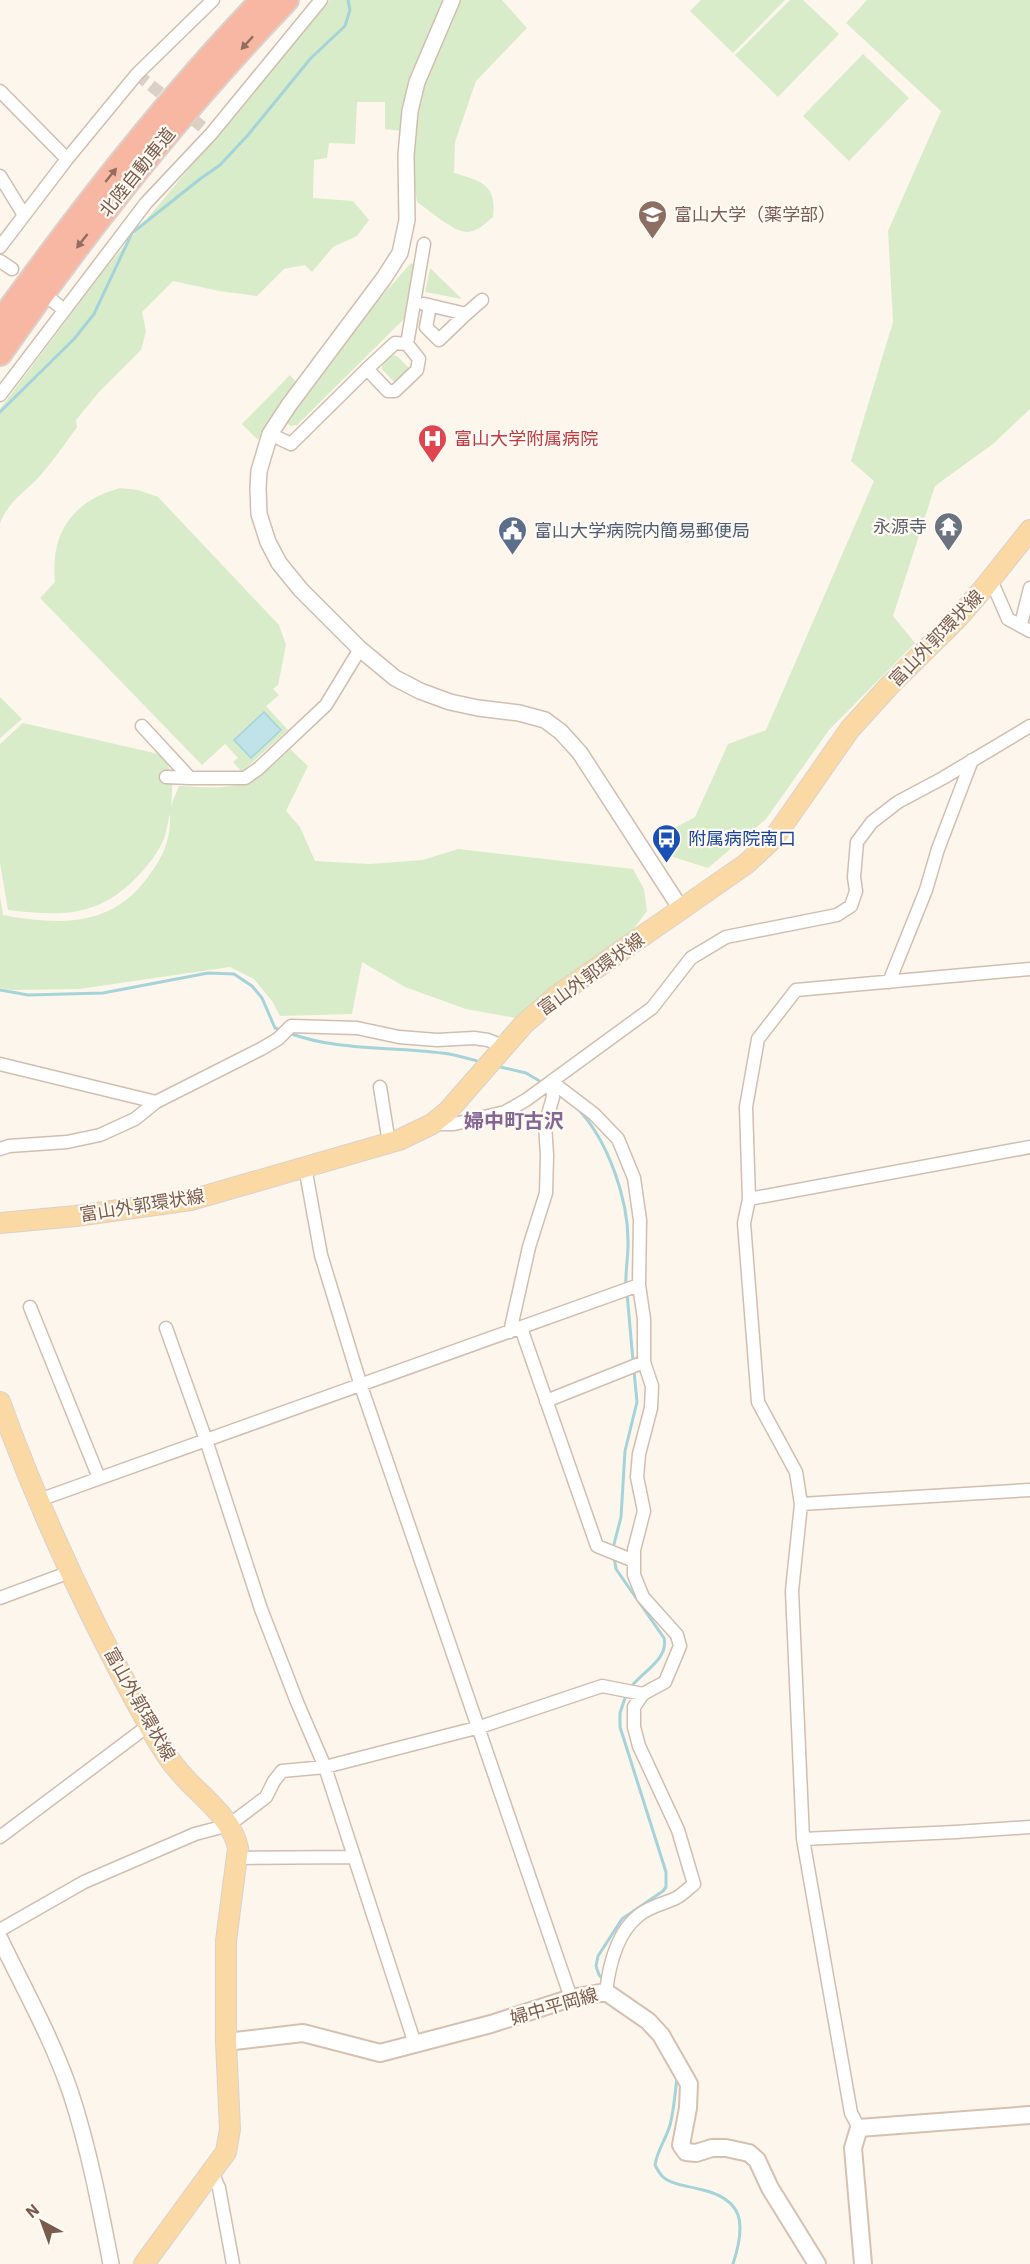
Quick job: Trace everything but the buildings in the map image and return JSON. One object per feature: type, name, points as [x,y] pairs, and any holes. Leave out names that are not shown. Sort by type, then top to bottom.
[{"type":"highway","name":"北陸自動車道","points":[[0,322],[50,252],[131,149],[201,66],[262,0]]},
{"type":"highway","name":"北陸自動車道","points":[[0,354],[118,195],[215,79],[287,0]]},
{"type":"main road","name":"富山外郭環状線","points":[[0,1223],[76,1216],[191,1200],[389,1143],[432,1124],[448,1111],[524,1024],[555,997],[746,864],[774,838],[850,729],[890,685],[956,620],[1030,530]]},
{"type":"main road","name":"富山外郭環状線","points":[[0,1402],[70,1572],[149,1725],[176,1768],[230,1825]]},
{"type":"main road","points":[[144,2264],[226,2152],[230,2129],[226,2043],[226,1941],[237,1858],[236,1836],[230,1825]]},
{"type":"main road","name":"婦中平岡線","points":[[226,2043],[303,2033],[381,2053],[492,2024],[571,1998],[606,1992],[648,2021],[661,2035],[689,2084],[688,2108],[681,2145],[686,2152],[696,2153],[712,2148],[726,2148],[749,2153],[757,2160],[770,2188],[817,2264]]},
{"type":"main road","points":[[863,2264],[853,2148],[859,2128],[1030,2115]]},
{"type":"street","points":[[0,247],[67,159],[137,74],[213,0]]},
{"type":"street","points":[[0,394],[146,202],[211,134],[321,0]]},
{"type":"street","points":[[452,0],[417,82],[410,111],[406,155],[406,220],[400,253],[270,434],[259,471],[259,514],[268,542],[279,563],[301,590],[360,649],[395,678],[420,692],[468,706],[519,712],[545,720],[561,732],[580,753],[681,909]]},
{"type":"street","points":[[0,91],[67,159]]},
{"type":"street","points":[[0,176],[24,215]]},
{"type":"street","points":[[406,344],[424,244]]},
{"type":"street","points":[[0,261],[12,269]]},
{"type":"street","points":[[430,306],[426,327],[439,340],[482,300]]},
{"type":"street","points":[[53,301],[64,310]]},
{"type":"street","points":[[414,302],[466,314]]},
{"type":"street","points":[[270,434],[291,444],[368,369],[395,343],[406,344],[419,359],[417,369],[395,391],[388,391],[368,369]]},
{"type":"street","points":[[991,580],[1008,619],[1025,627],[1030,588]]},
{"type":"street","points":[[166,777],[244,778],[258,769],[326,705],[360,649]]},
{"type":"street","points":[[142,726],[190,778]]},
{"type":"street","points":[[432,1124],[454,1124],[505,1112],[552,1082],[588,1053],[627,1028],[652,1008],[691,958],[726,937],[837,915],[851,906],[856,891],[854,877],[858,842],[872,822],[898,802],[1030,726]]},
{"type":"street","points":[[889,982],[926,890],[938,849],[972,760]]},
{"type":"street","points":[[859,2128],[851,2113],[803,1839],[792,1591],[801,1504],[796,1472],[758,1402],[744,1223],[749,1199],[746,1107],[758,1039],[796,990],[1030,969]]},
{"type":"street","points":[[0,1149],[9,1146],[67,1142],[100,1135],[135,1119],[156,1102],[261,1049],[278,1039],[291,1026],[357,1028],[399,1037],[437,1040],[474,1038],[503,1046]]},
{"type":"street","points":[[0,1064],[156,1102]]},
{"type":"street","points":[[552,1082],[594,1114],[618,1138],[634,1178],[640,1220],[639,1285],[644,1319],[644,1362],[652,1386],[651,1408],[639,1454],[637,1477],[644,1511],[634,1550],[634,1575],[643,1597],[677,1635],[680,1646],[665,1682],[643,1694],[634,1707],[634,1727],[639,1746],[678,1830],[694,1884],[676,1898],[659,1904],[638,1916],[625,1931],[609,1968],[606,1992]]},
{"type":"street","points":[[552,1082],[553,1097],[545,1125],[546,1193],[529,1247],[515,1330],[546,1401],[597,1546],[634,1561]]},
{"type":"street","points":[[380,1087],[389,1143]]},
{"type":"street","points":[[749,1199],[1030,1147]]},
{"type":"street","points":[[305,1167],[321,1255],[361,1386],[480,1727],[571,1998]]},
{"type":"street","points":[[39,1500],[639,1285]]},
{"type":"street","points":[[30,1307],[99,1478]]},
{"type":"street","points":[[166,1328],[206,1440],[261,1610],[325,1767],[415,2044]]},
{"type":"street","points":[[546,1401],[644,1362]]},
{"type":"street","points":[[801,1504],[1030,1490]]},
{"type":"street","points":[[0,1598],[70,1572]]},
{"type":"street","points":[[0,1930],[84,1882],[195,1834],[230,1825],[266,1797],[274,1780],[282,1771],[325,1767],[480,1727],[602,1686],[643,1694]]},
{"type":"street","points":[[0,1837],[149,1725]]},
{"type":"street","points":[[803,1839],[1030,1827]]},
{"type":"street","points":[[237,1858],[354,1857]]},
{"type":"street","points":[[0,1939],[71,2093],[95,2185],[111,2264]]},
{"type":"street","points":[[212,2172],[219,2188],[233,2264]]},
{"type":"green space","points":[[330,0],[502,0],[527,28],[476,81],[455,142],[454,173],[479,182],[490,191],[494,206],[493,217],[475,230],[462,231],[448,225],[417,202],[412,168],[412,132],[385,129],[385,102],[357,102],[355,144],[329,143],[327,158],[314,160],[313,198],[353,201],[369,220],[357,236],[333,247],[312,272],[305,265],[284,269],[257,296],[173,281],[142,312],[146,331],[141,350],[99,392],[76,420],[77,427],[59,452],[39,477],[12,503],[0,523],[0,409],[105,269]]},
{"type":"green space","points":[[701,0],[785,0],[733,53],[690,11]]},
{"type":"green space","points":[[790,0],[803,0],[839,34],[778,97],[735,55]]},
{"type":"green space","points":[[867,0],[1030,0],[1030,409],[993,444],[935,486],[893,616],[915,643],[829,730],[766,819],[708,868],[670,856],[654,839],[695,817],[728,744],[766,730],[874,481],[851,461],[893,322],[888,231],[941,111],[846,23]]},
{"type":"green space","points":[[863,54],[909,98],[849,161],[803,116]]},
{"type":"green space","points":[[411,263],[414,265],[404,319],[297,425],[291,426],[286,423],[375,304]]},
{"type":"green space","points":[[430,268],[462,299],[425,292]]},
{"type":"green space","points":[[392,355],[397,356],[408,367],[408,372],[398,381],[393,381],[382,369],[382,364]]},
{"type":"green space","points":[[290,375],[297,383],[269,420],[258,440],[242,424]]},
{"type":"green space","points":[[120,488],[138,490],[158,497],[279,625],[286,645],[278,685],[273,689],[279,695],[266,706],[288,730],[242,772],[233,762],[238,758],[225,744],[202,765],[40,598],[55,582],[56,548],[68,521],[89,501]]},
{"type":"green space","points":[[0,697],[22,719],[0,738]]},
{"type":"green space","points":[[23,723],[163,755],[173,776],[171,806],[179,786],[228,787],[252,780],[276,763],[290,749],[308,766],[286,811],[300,827],[315,861],[369,864],[423,860],[458,849],[633,869],[644,889],[647,911],[629,935],[515,1018],[466,1009],[405,987],[362,962],[352,1014],[280,1016],[272,1001],[254,979],[230,967],[79,989],[11,990],[0,988],[0,896],[3,915],[24,919],[66,921],[103,913],[120,904],[136,891],[150,874],[166,846],[170,823],[170,814],[165,836],[156,853],[136,878],[107,901],[92,907],[61,913],[8,910],[0,863],[0,744]]},
{"type":"water","points":[[264,712],[281,730],[251,758],[234,740]]},
{"type":"waterway","points":[[0,412],[74,339],[94,314],[132,233],[220,165],[248,135],[311,58],[345,26],[350,10],[348,0]]},
{"type":"waterway","points":[[0,990],[28,995],[103,993],[208,973],[234,974],[252,986],[262,998],[275,1028],[283,1031]]},
{"type":"waterway","points":[[289,1033],[328,1043],[449,1054],[481,1062]]},
{"type":"waterway","points":[[496,1066],[526,1073],[543,1083]]},
{"type":"waterway","points":[[577,1108],[588,1121],[607,1154],[620,1190],[627,1228],[626,1287]]},
{"type":"waterway","points":[[627,1293],[633,1361]]},
{"type":"waterway","points":[[613,1548],[621,1517],[625,1451],[637,1402],[634,1371]]},
{"type":"waterway","points":[[614,1557],[616,1569],[664,1638],[664,1646],[659,1659],[631,1687]]},
{"type":"waterway","points":[[604,1980],[599,1975],[596,1966],[598,1956],[622,1919],[666,1887],[666,1872],[620,1727],[620,1713],[626,1695]]},
{"type":"waterway","points":[[614,1988],[628,1998]]},
{"type":"waterway","points":[[677,2078],[670,2125],[655,2165],[667,2180],[714,2193],[726,2199],[733,2207],[740,2225],[740,2237],[733,2264]]},
{"type":"tunnel","points":[[137,74],[211,134]]},
{"type":"place","name":"富山大学（薬学部）","points":[[653,240]]},
{"type":"place","name":"富山大学附属病院","points":[[433,464]]},
{"type":"place","name":"永源寺","points":[[948,552]]},
{"type":"place","name":"富山大学病院内簡易郵便局","points":[[513,556]]},
{"type":"place","name":"附属病院南口","points":[[667,864]]},
{"type":"district","name":"婦中町古沢","points":[[514,1120]]}]
